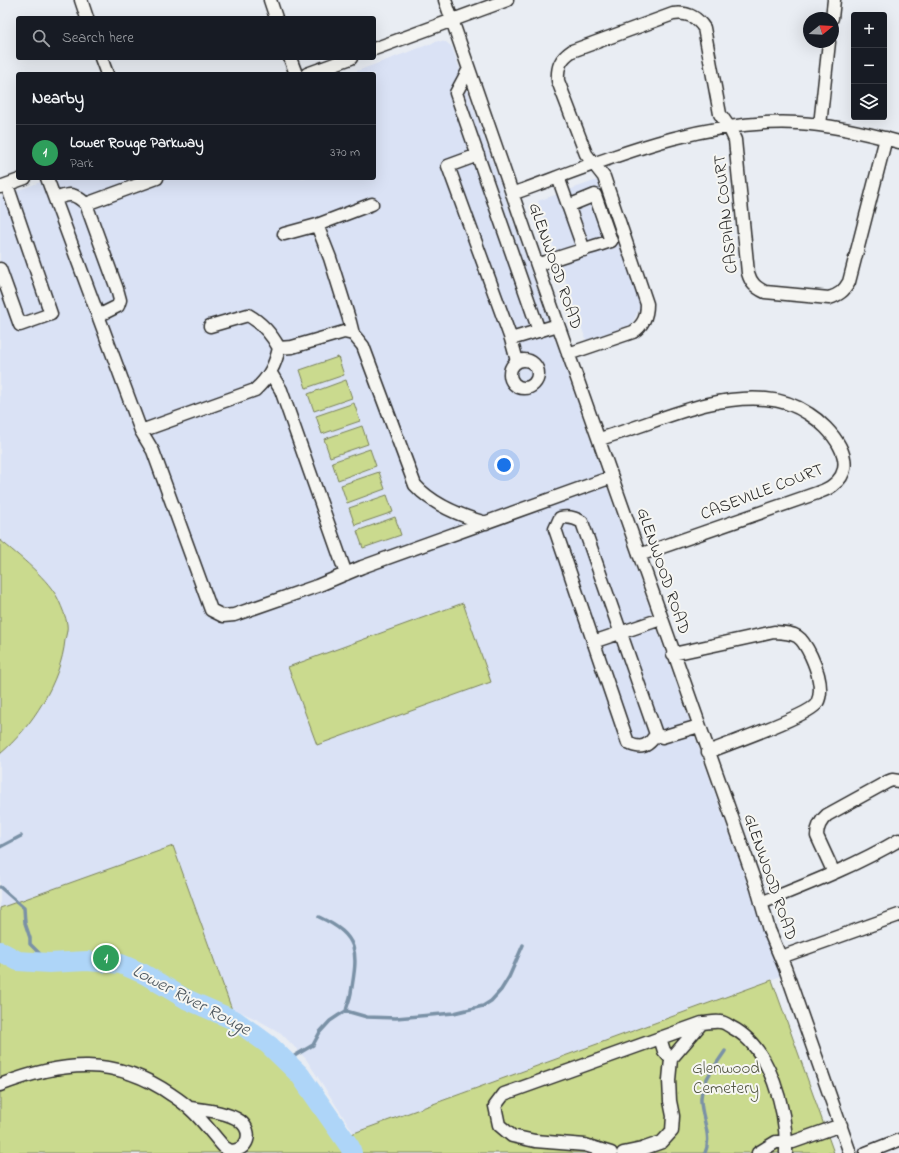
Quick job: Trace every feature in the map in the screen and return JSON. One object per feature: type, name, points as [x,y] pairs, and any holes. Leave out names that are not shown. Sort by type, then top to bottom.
[{"type":"street","points":[[81,0],[86,16]]},
{"type":"street","points":[[270,0],[275,16]]},
{"type":"street","name":"GLENWOOD ROAD","points":[[445,0],[769,930],[781,957],[850,1153]]},
{"type":"street","points":[[376,48],[507,0]]},
{"type":"street","points":[[833,12],[834,0]]},
{"type":"street","name":"CASPIAN COURT","points":[[568,354],[633,332],[642,324],[647,313],[647,304],[604,177],[586,154],[558,81],[557,71],[564,56],[572,51],[673,14],[682,13],[691,15],[699,21],[704,28],[720,114],[729,127],[735,140],[748,273],[751,281],[757,288],[765,292],[829,298],[840,294],[845,289],[849,282],[886,138]]},
{"type":"street","points":[[820,125],[829,48]]},
{"type":"street","points":[[102,60],[106,72]]},
{"type":"street","points":[[291,60],[295,72]]},
{"type":"street","points":[[312,72],[345,60]]},
{"type":"street","points":[[469,69],[456,94],[539,331]]},
{"type":"street","points":[[512,194],[593,164],[656,143],[710,129],[758,123],[820,125],[899,142]]},
{"type":"street","points":[[478,155],[448,166],[511,340],[517,361]]},
{"type":"street","points":[[558,177],[584,250]]},
{"type":"street","points":[[0,269],[20,325],[51,314],[16,214],[3,186],[20,180]]},
{"type":"street","points":[[48,180],[141,431],[153,451],[211,610],[223,616],[234,615],[612,477]]},
{"type":"street","points":[[86,204],[152,180]]},
{"type":"street","points":[[55,199],[65,195],[77,195],[86,204],[120,300],[118,306],[98,316]]},
{"type":"street","points":[[537,265],[569,253],[584,250],[611,241],[595,195],[568,206]]},
{"type":"street","points":[[284,234],[317,225],[372,204]]},
{"type":"street","points":[[317,225],[330,258],[353,334],[363,346],[414,486],[424,495],[448,509],[468,518],[486,523]]},
{"type":"street","points":[[141,431],[255,390],[265,380],[276,361],[279,348],[272,335],[257,320],[248,315],[210,326]]},
{"type":"street","points":[[511,340],[558,325]]},
{"type":"street","points":[[279,348],[292,347],[344,332],[353,334]]},
{"type":"street","points":[[270,372],[281,390],[346,574]]},
{"type":"street","name":"CASEVILLE COURT","points":[[599,439],[719,401],[738,399],[767,399],[795,406],[810,414],[828,429],[841,447],[844,457],[843,471],[834,485],[817,493],[639,555]]},
{"type":"street","points":[[656,734],[652,741],[646,745],[636,747],[628,743],[555,529],[560,518],[568,516],[582,522],[656,734],[662,737],[699,726]]},
{"type":"street","points":[[593,642],[661,619]]},
{"type":"street","points":[[673,654],[774,632],[788,632],[798,636],[805,644],[812,659],[818,677],[820,696],[816,705],[797,717],[708,752]]},
{"type":"street","points":[[834,874],[816,836],[817,830],[823,819],[827,815],[887,782],[892,780],[899,781]]},
{"type":"street","points":[[761,904],[834,874],[898,842]]},
{"type":"street","points":[[781,957],[899,915]]},
{"type":"street","points":[[611,1153],[585,1145],[535,1141],[512,1136],[499,1125],[495,1106],[504,1094],[702,1023],[720,1022],[739,1031],[756,1047],[770,1072],[780,1100],[786,1147]]},
{"type":"street","points":[[622,1153],[642,1150],[662,1142],[672,1131],[673,1116],[668,1080],[671,1059],[702,1023]]},
{"type":"street","points":[[660,1038],[664,1051],[671,1059]]},
{"type":"street","points":[[0,1085],[36,1073],[79,1066],[100,1066],[131,1073],[156,1084],[190,1108],[220,1143],[230,1151],[242,1148],[246,1144],[248,1136],[246,1128],[240,1121],[220,1113],[190,1108]]},
{"type":"street","points":[[786,1147],[793,1142],[841,1125]]},
{"type":"street","points":[[866,1153],[899,1140]]},
{"type":"street","points":[[758,1153],[776,1142],[786,1147]]},
{"type":"shaded area","points":[[438,41],[446,42],[452,47],[781,976],[354,1133],[306,1059],[281,1033],[230,1007],[173,846],[0,908],[0,197],[46,180],[376,180],[376,72],[354,72]]},
{"type":"shaded area","points":[[597,180],[641,306],[631,325],[586,340],[538,201]]},
{"type":"green space","points":[[338,357],[344,375],[306,388],[300,370]]},
{"type":"green space","points":[[346,380],[352,398],[314,411],[308,394]]},
{"type":"green space","points":[[354,403],[360,421],[322,434],[316,416]]},
{"type":"green space","points":[[362,426],[368,444],[330,457],[324,439]]},
{"type":"green space","points":[[370,449],[376,466],[338,480],[332,462]]},
{"type":"green space","points":[[379,472],[385,489],[347,503],[341,485]]},
{"type":"green space","points":[[387,495],[393,512],[355,525],[349,508]]},
{"type":"green space","points":[[395,517],[401,535],[363,548],[357,531]]},
{"type":"green space","points":[[0,540],[33,568],[49,585],[59,601],[66,618],[67,628],[58,671],[51,687],[34,717],[12,743],[0,754]]},
{"type":"green space","points":[[463,603],[491,682],[317,745],[288,667]]},
{"type":"green space","name":"Glenwood Cemetery","points":[[173,846],[236,1021],[269,1045],[300,1075],[343,1137],[772,980],[834,1153],[0,1153],[0,908]]},
{"type":"waterway","points":[[0,847],[21,836]]},
{"type":"waterway","points":[[0,887],[24,908],[25,923],[30,938],[30,944],[40,954],[46,963]]},
{"type":"waterway","points":[[319,917],[342,931],[349,939],[353,947],[355,966],[351,996],[346,1011]]},
{"type":"waterway","points":[[286,1062],[313,1045],[320,1032],[330,1021],[346,1011],[367,1017],[396,1018],[454,1013],[483,1006],[491,1001],[501,990],[509,977],[523,945]]},
{"type":"waterway","name":"Lower River Rouge","points":[[0,951],[18,961],[49,963],[87,961],[121,964],[144,974],[186,999],[236,1021],[269,1045],[300,1075],[350,1147],[352,1153]]},
{"type":"waterway","points":[[705,1153],[708,1139],[701,1105],[702,1092],[710,1073],[725,1051]]},
{"type":"place","name":"Lower Rouge Parkway","points":[[106,958]]}]
